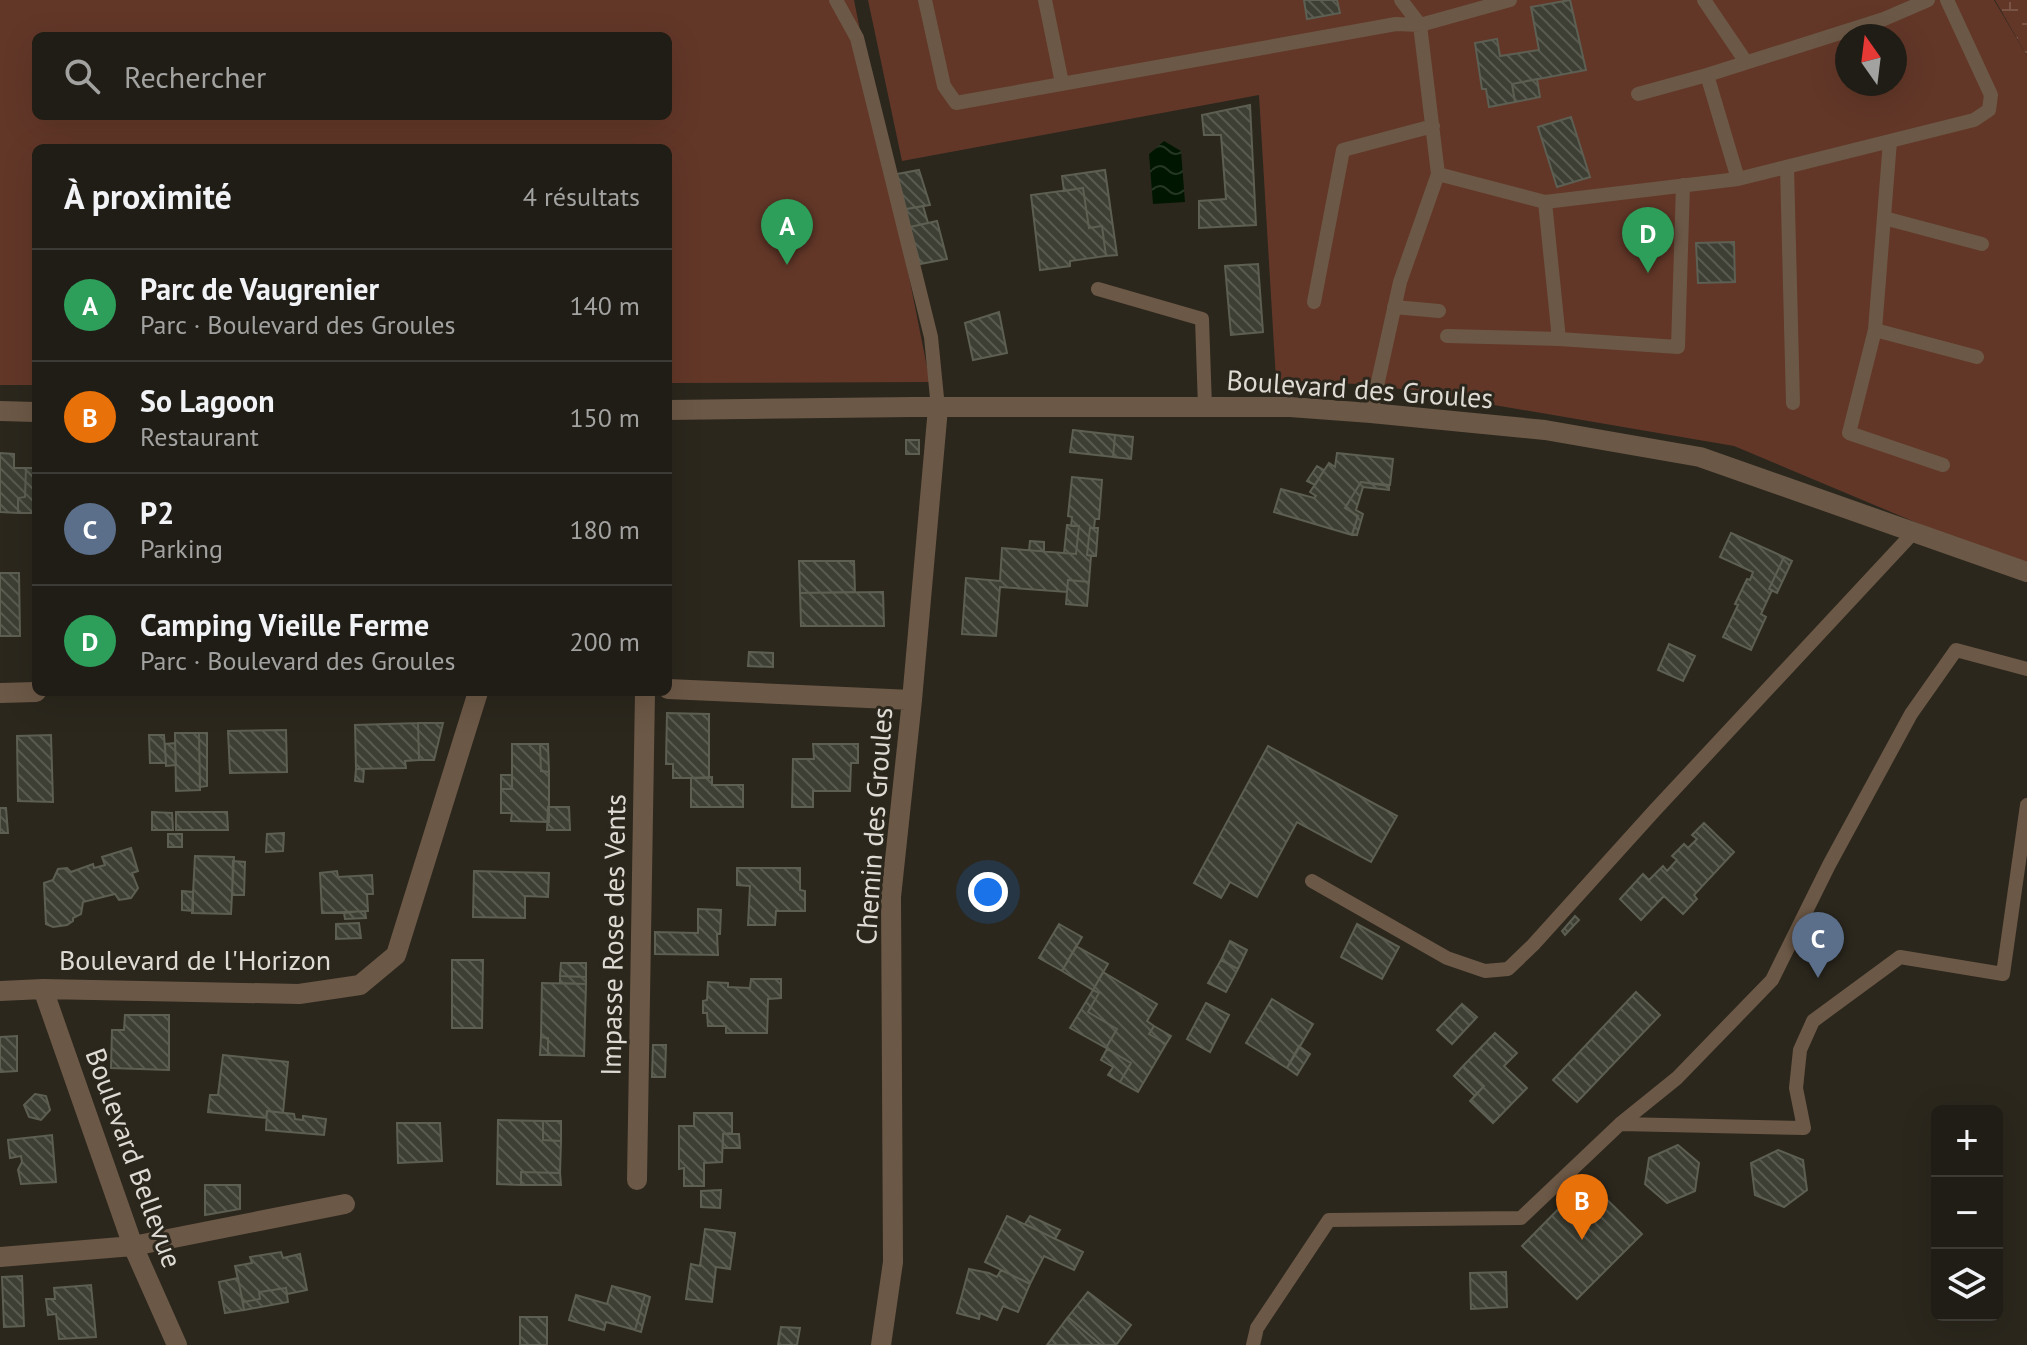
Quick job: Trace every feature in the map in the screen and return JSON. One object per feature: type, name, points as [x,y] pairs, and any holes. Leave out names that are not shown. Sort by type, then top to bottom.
[{"type":"street","name":"Boulevard des Groules","points":[[672,410],[1290,407],[1545,430],[1700,457],[2027,572]]},
{"type":"street","name":"Chemin des Groules","points":[[881,1345],[893,1262],[891,897],[938,408]]},
{"type":"street","points":[[0,411],[32,412]]},
{"type":"street","points":[[672,689],[912,700]]},
{"type":"street","points":[[0,693],[32,692]]},
{"type":"street","name":"Boulevard de l'Horizon","points":[[0,991],[43,989],[299,994],[360,985],[396,955],[477,696]]},
{"type":"street","name":"Impasse Rose des Vents","points":[[637,1180],[645,696]]},
{"type":"street","name":"Boulevard Bellevue","points":[[43,989],[133,1246],[177,1345]]},
{"type":"street","points":[[0,1257],[133,1246],[345,1204]]},
{"type":"lane","points":[[836,0],[857,38],[861,53],[931,337],[938,408]]},
{"type":"lane","points":[[925,0],[944,86],[956,103],[1396,24],[1420,25],[1510,0]]},
{"type":"lane","points":[[1045,0],[1062,83]]},
{"type":"lane","points":[[1371,413],[1400,282],[1438,174],[1420,25],[1401,0]]},
{"type":"lane","points":[[1704,0],[1746,62]]},
{"type":"lane","points":[[1638,94],[1884,19],[1928,0]]},
{"type":"lane","points":[[1438,174],[1545,202],[1738,179],[1974,120],[1989,110],[1991,95],[1947,0]]},
{"type":"lane","points":[[1707,75],[1738,179]]},
{"type":"lane","points":[[1314,302],[1343,150],[1433,126]]},
{"type":"lane","points":[[1890,141],[1875,330],[1849,433],[1943,465]]},
{"type":"lane","points":[[1787,167],[1793,403]]},
{"type":"lane","points":[[1447,336],[1678,347],[1683,185]]},
{"type":"lane","points":[[1545,202],[1559,339]]},
{"type":"lane","points":[[1884,218],[1982,244]]},
{"type":"lane","points":[[1098,289],[1202,319],[1205,407]]},
{"type":"lane","points":[[1394,307],[1439,311]]},
{"type":"lane","points":[[1875,330],[1977,357]]},
{"type":"lane","points":[[1312,881],[1447,958],[1485,971],[1508,969],[1913,533]]},
{"type":"lane","points":[[1253,1345],[1257,1328],[1329,1220],[1521,1218],[1620,1124],[1677,1078],[1772,980],[1829,865],[1911,714],[1956,650],[2027,669]]},
{"type":"lane","points":[[1620,1124],[1804,1128],[1796,1088],[1800,1050],[1813,1021],[1900,957],[2003,974],[2027,805]]},
{"type":"green space","points":[[0,0],[854,0],[930,382],[672,383],[672,144],[32,144],[32,385],[0,385]]},
{"type":"green space","points":[[868,0],[1994,0],[2027,56],[2027,568],[1734,446],[1377,385],[1276,380],[1259,95],[902,161]]},
{"type":"green space","points":[[1995,0],[2027,0],[2027,56]]},
{"type":"water","points":[[1164,141],[1181,151],[1185,202],[1153,204],[1149,154]]},
{"type":"building","points":[[1304,0],[1337,0],[1340,13],[1307,19]]},
{"type":"building","points":[[1570,0],[1586,70],[1512,84],[1515,102],[1489,107],[1486,89],[1482,89],[1475,43],[1497,39],[1500,56],[1539,50],[1531,7]]},
{"type":"building","points":[[1537,79],[1540,97],[1515,102],[1512,84]]},
{"type":"building","points":[[1250,105],[1256,225],[1199,228],[1199,201],[1226,199],[1221,135],[1204,135],[1202,115]]},
{"type":"building","points":[[1571,117],[1590,177],[1557,187],[1538,127]]},
{"type":"building","points":[[919,170],[930,205],[906,209],[897,174]]},
{"type":"building","points":[[1105,170],[1117,255],[1106,256],[1102,226],[1089,228],[1083,188],[1064,191],[1062,176]]},
{"type":"building","points":[[1083,188],[1089,228],[1102,226],[1106,256],[1070,261],[1070,266],[1040,270],[1031,195]]},
{"type":"building","points":[[923,206],[928,223],[910,227],[906,209]]},
{"type":"building","points":[[937,221],[947,259],[920,264],[910,227]]},
{"type":"building","points":[[1734,242],[1735,282],[1698,283],[1696,243]]},
{"type":"building","points":[[1258,264],[1263,332],[1231,335],[1225,266]]},
{"type":"building","points":[[999,312],[1007,353],[973,360],[965,323]]},
{"type":"building","points":[[1073,430],[1115,435],[1113,457],[1070,452]]},
{"type":"building","points":[[1115,435],[1133,437],[1131,459],[1113,457]]},
{"type":"building","points":[[906,440],[919,440],[919,454],[906,454]]},
{"type":"building","points":[[0,453],[14,454],[14,468],[26,468],[25,497],[18,498],[18,513],[0,512]]},
{"type":"building","points":[[1337,453],[1393,459],[1390,485],[1361,482],[1345,508],[1358,516],[1352,535],[1274,512],[1281,489],[1314,498],[1316,496],[1310,492],[1329,463],[1335,467]]},
{"type":"building","points":[[1317,466],[1324,470],[1315,485],[1307,481]]},
{"type":"building","points":[[26,468],[32,468],[32,513],[18,513],[18,498],[25,497]]},
{"type":"building","points":[[1072,477],[1102,480],[1099,519],[1095,519],[1094,528],[1090,528],[1087,555],[1091,556],[1089,582],[1068,580],[1067,592],[1000,587],[996,636],[962,634],[966,578],[1000,581],[1002,548],[1076,554],[1079,526],[1071,526],[1072,517],[1068,516]]},
{"type":"building","points":[[1361,482],[1389,486],[1389,490],[1363,487],[1356,510],[1363,514],[1357,535],[1352,534],[1358,516],[1345,508]]},
{"type":"building","points":[[1067,525],[1079,526],[1076,554],[1064,553]]},
{"type":"building","points":[[1090,528],[1098,528],[1096,556],[1087,555]]},
{"type":"building","points":[[1731,533],[1784,557],[1769,589],[1772,590],[1761,614],[1766,617],[1751,650],[1723,637],[1738,605],[1735,604],[1753,572],[1720,557]]},
{"type":"building","points":[[1030,541],[1044,542],[1044,551],[1029,551]]},
{"type":"building","points":[[1784,557],[1792,561],[1777,593],[1769,589]]},
{"type":"building","points":[[799,561],[854,561],[855,592],[800,593]]},
{"type":"building","points":[[0,573],[19,573],[20,636],[0,636]]},
{"type":"building","points":[[1068,580],[1089,582],[1087,606],[1066,604]]},
{"type":"building","points":[[883,592],[884,626],[801,626],[800,593]]},
{"type":"building","points":[[1669,644],[1695,656],[1683,681],[1658,670]]},
{"type":"building","points":[[749,652],[773,653],[773,667],[748,666]]},
{"type":"building","points":[[667,713],[709,714],[709,778],[673,778],[673,764],[666,764]]},
{"type":"building","points":[[418,723],[419,760],[405,761],[406,768],[356,769],[355,725]]},
{"type":"building","points":[[418,723],[443,723],[434,760],[419,760]]},
{"type":"building","points":[[286,730],[287,772],[230,773],[228,731]]},
{"type":"building","points":[[175,733],[199,733],[200,790],[176,791]]},
{"type":"building","points":[[199,733],[207,733],[207,786],[200,787]]},
{"type":"building","points":[[51,735],[53,802],[18,801],[17,736]]},
{"type":"building","points":[[149,735],[164,735],[166,763],[150,763]]},
{"type":"building","points":[[175,743],[176,765],[166,766],[165,744]]},
{"type":"building","points":[[512,744],[540,744],[541,771],[549,772],[549,822],[511,821],[512,813],[501,813],[501,789],[512,789]]},
{"type":"building","points":[[540,744],[548,744],[549,772],[541,771]]},
{"type":"building","points":[[813,744],[858,744],[858,763],[851,763],[850,791],[813,791],[813,807],[792,807],[793,759],[814,759]]},
{"type":"building","points":[[1268,746],[1397,816],[1371,862],[1297,822],[1257,897],[1230,882],[1221,898],[1194,883]]},
{"type":"building","points":[[356,769],[364,769],[363,782],[355,781]]},
{"type":"building","points":[[501,775],[512,775],[512,789],[501,789]]},
{"type":"building","points":[[712,777],[712,785],[743,785],[743,807],[691,807],[691,778]]},
{"type":"building","points":[[548,807],[569,807],[570,830],[547,830]]},
{"type":"building","points":[[0,808],[6,808],[8,833],[0,833]]},
{"type":"building","points":[[152,812],[172,813],[173,830],[152,830]]},
{"type":"building","points":[[176,812],[227,812],[228,830],[176,830]]},
{"type":"building","points":[[1704,823],[1734,852],[1694,895],[1697,899],[1683,914],[1664,896],[1641,920],[1620,899],[1643,874],[1649,880],[1663,866],[1667,871],[1677,860],[1672,856],[1684,844],[1688,848],[1697,839],[1692,835]]},
{"type":"building","points":[[284,833],[283,851],[266,852],[267,834]]},
{"type":"building","points":[[168,834],[182,834],[182,847],[168,847]]},
{"type":"building","points":[[131,848],[138,871],[132,873],[138,888],[131,898],[119,900],[115,894],[83,902],[81,914],[67,925],[53,927],[46,924],[44,883],[53,880],[58,869],[67,868],[71,872],[93,864],[94,868],[105,865],[102,857]]},
{"type":"building","points":[[195,856],[234,857],[231,914],[192,913]]},
{"type":"building","points":[[233,861],[245,862],[244,895],[232,895]]},
{"type":"building","points":[[737,868],[800,868],[800,890],[805,891],[805,911],[776,911],[775,925],[748,925],[750,886],[737,885]]},
{"type":"building","points":[[337,871],[338,877],[372,875],[373,894],[367,894],[368,911],[322,913],[320,873]]},
{"type":"building","points":[[474,871],[549,873],[548,897],[525,896],[525,918],[473,917]]},
{"type":"building","points":[[182,891],[193,892],[193,911],[182,910]]},
{"type":"building","points":[[698,909],[721,910],[718,955],[655,954],[655,932],[698,933]]},
{"type":"building","points":[[365,911],[366,918],[345,919],[344,913]]},
{"type":"building","points":[[1575,916],[1579,920],[1565,935],[1562,931]]},
{"type":"building","points":[[359,923],[361,938],[336,939],[336,924]]},
{"type":"building","points":[[1059,924],[1082,937],[1062,971],[1039,958]]},
{"type":"building","points":[[1357,924],[1399,947],[1382,979],[1341,957]]},
{"type":"building","points":[[1230,941],[1247,950],[1238,969],[1221,960]]},
{"type":"building","points":[[1076,946],[1108,964],[1093,990],[1062,971]]},
{"type":"building","points":[[452,960],[483,960],[482,1028],[452,1028]]},
{"type":"building","points":[[1221,960],[1238,969],[1226,992],[1208,983]]},
{"type":"building","points":[[561,963],[586,963],[586,977],[560,976]]},
{"type":"building","points":[[1103,972],[1157,1004],[1147,1021],[1154,1026],[1149,1034],[1166,1044],[1138,1092],[1120,1082],[1131,1063],[1106,1048],[1117,1029],[1088,1012],[1099,993],[1093,990]]},
{"type":"building","points":[[560,976],[586,977],[586,984],[560,983]]},
{"type":"building","points":[[751,979],[781,979],[781,998],[768,999],[767,1033],[726,1033],[726,1026],[708,1026],[703,1001],[707,1000],[708,982],[750,988]]},
{"type":"building","points":[[542,983],[586,984],[584,1056],[548,1055],[548,1038],[541,1037]]},
{"type":"building","points":[[1093,990],[1099,993],[1088,1012],[1117,1029],[1106,1048],[1070,1028]]},
{"type":"building","points":[[1636,992],[1660,1015],[1577,1102],[1553,1080]]},
{"type":"building","points":[[1272,999],[1313,1024],[1287,1068],[1246,1043]]},
{"type":"building","points":[[1206,1003],[1229,1015],[1210,1052],[1187,1039]]},
{"type":"building","points":[[1462,1004],[1477,1017],[1452,1044],[1437,1030]]},
{"type":"building","points":[[125,1015],[169,1015],[169,1070],[111,1068],[112,1030],[124,1030]]},
{"type":"building","points":[[1154,1026],[1171,1036],[1166,1044],[1149,1034]]},
{"type":"building","points":[[1495,1033],[1517,1053],[1504,1066],[1527,1088],[1493,1123],[1470,1101],[1484,1086],[1463,1066]]},
{"type":"building","points":[[17,1036],[17,1071],[0,1072],[0,1037]]},
{"type":"building","points":[[541,1037],[548,1038],[548,1055],[540,1055]]},
{"type":"building","points":[[653,1045],[666,1045],[665,1077],[652,1077]]},
{"type":"building","points":[[1299,1046],[1310,1054],[1297,1075],[1287,1068]]},
{"type":"building","points":[[1107,1049],[1131,1063],[1120,1082],[1108,1075],[1113,1067],[1101,1060]]},
{"type":"building","points":[[223,1055],[288,1062],[283,1113],[267,1111],[266,1118],[208,1112],[210,1095],[218,1095]]},
{"type":"building","points":[[1463,1066],[1484,1086],[1475,1096],[1454,1076]]},
{"type":"building","points":[[35,1094],[46,1096],[50,1110],[41,1120],[29,1117],[24,1105]]},
{"type":"building","points":[[267,1111],[294,1114],[295,1119],[303,1120],[303,1116],[326,1119],[324,1135],[266,1130]]},
{"type":"building","points":[[694,1113],[732,1113],[732,1133],[723,1134],[722,1162],[704,1163],[704,1186],[684,1186],[684,1168],[679,1169],[679,1126],[694,1126]]},
{"type":"building","points":[[498,1120],[543,1121],[543,1140],[561,1141],[560,1173],[521,1172],[521,1185],[497,1184]]},
{"type":"building","points":[[543,1121],[561,1121],[561,1141],[543,1140]]},
{"type":"building","points":[[397,1123],[440,1123],[442,1161],[398,1163]]},
{"type":"building","points":[[723,1134],[739,1134],[740,1148],[723,1148]]},
{"type":"building","points":[[52,1135],[56,1182],[21,1184],[18,1170],[21,1156],[10,1158],[8,1140]]},
{"type":"building","points":[[1678,1145],[1699,1163],[1695,1191],[1667,1203],[1645,1184],[1649,1158]]},
{"type":"building","points":[[1778,1150],[1803,1160],[1807,1190],[1784,1207],[1755,1195],[1751,1163]]},
{"type":"building","points":[[521,1172],[560,1173],[561,1185],[521,1185]]},
{"type":"building","points":[[1587,1180],[1642,1234],[1577,1299],[1522,1246]]},
{"type":"building","points":[[205,1185],[240,1185],[240,1209],[205,1215]]},
{"type":"building","points":[[721,1190],[720,1208],[701,1207],[701,1191]]},
{"type":"building","points":[[1007,1216],[1083,1252],[1074,1270],[1044,1256],[1030,1284],[985,1262]]},
{"type":"building","points":[[1030,1216],[1060,1230],[1055,1239],[1025,1224]]},
{"type":"building","points":[[705,1229],[735,1233],[730,1269],[716,1267],[712,1302],[686,1299],[691,1264],[700,1266]]},
{"type":"building","points":[[281,1252],[283,1258],[300,1254],[307,1290],[287,1294],[286,1288],[259,1292],[260,1299],[243,1302],[235,1266],[252,1263],[250,1257]]},
{"type":"building","points":[[969,1269],[997,1277],[1001,1270],[1030,1284],[1018,1312],[1003,1306],[997,1320],[980,1313],[979,1319],[957,1313]]},
{"type":"building","points":[[1506,1272],[1507,1307],[1471,1309],[1470,1273]]},
{"type":"building","points":[[22,1276],[24,1326],[4,1327],[2,1277]]},
{"type":"building","points":[[238,1278],[244,1310],[225,1313],[219,1282]]},
{"type":"building","points":[[91,1285],[96,1337],[59,1339],[56,1314],[48,1315],[46,1299],[55,1299],[54,1288]]},
{"type":"building","points":[[612,1286],[645,1295],[635,1330],[606,1322],[604,1330],[569,1320],[576,1295],[607,1304]]},
{"type":"building","points":[[286,1288],[288,1302],[244,1310],[243,1302],[260,1299],[259,1292]]},
{"type":"building","points":[[1088,1292],[1131,1325],[1116,1345],[1101,1345],[1068,1317]]},
{"type":"building","points":[[645,1295],[650,1297],[641,1332],[635,1330]]},
{"type":"building","points":[[520,1317],[547,1317],[547,1345],[520,1345]]},
{"type":"building","points":[[1068,1317],[1101,1345],[1047,1345]]},
{"type":"building","points":[[781,1327],[800,1328],[797,1345],[778,1345]]},
{"type":"place","name":"Parc de Vaugrenier","points":[[787,265]]},
{"type":"place","name":"Camping Vieille Ferme","points":[[1648,273]]},
{"type":"place","name":"P2","points":[[1818,978]]},
{"type":"place","name":"So Lagoon","points":[[1582,1240]]}]
